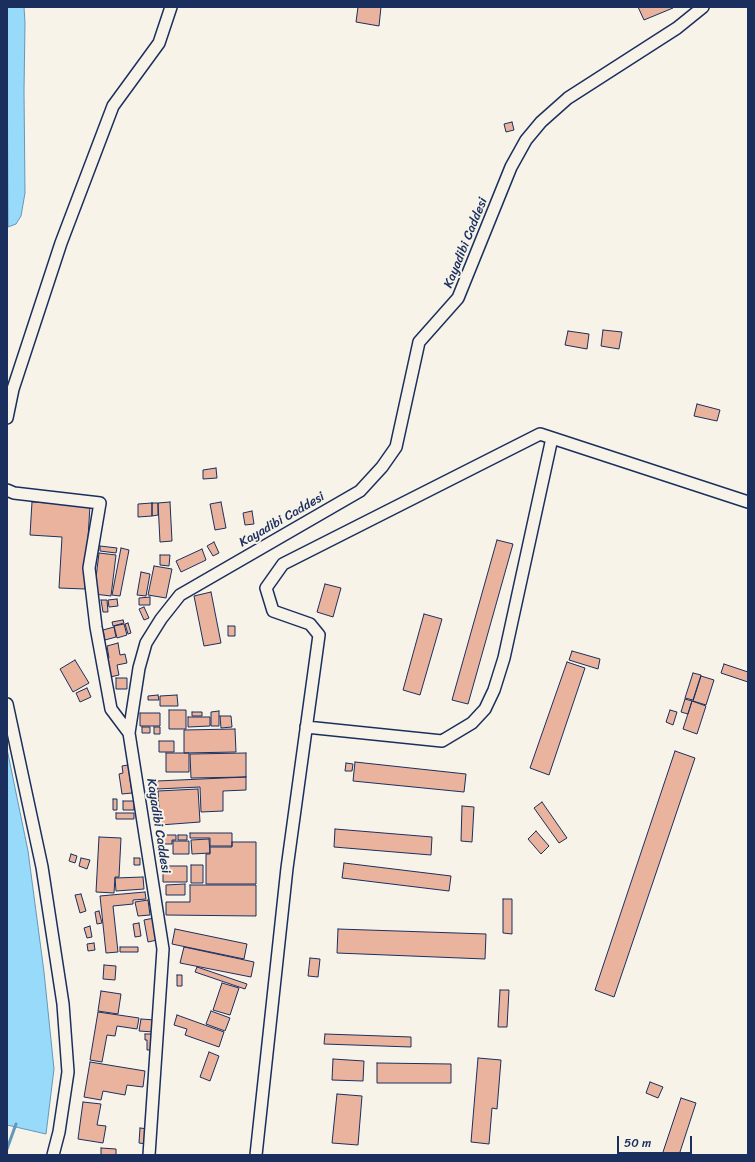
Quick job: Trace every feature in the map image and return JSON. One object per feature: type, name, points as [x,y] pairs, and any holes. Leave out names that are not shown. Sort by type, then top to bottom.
[{"type":"street","points":[[7,418],[13,389],[61,243],[113,106],[159,43],[171,7]]},
{"type":"street","name":"Kayadibi Caddesi","points":[[149,1155],[163,949],[129,734],[139,668],[146,643],[161,619],[180,596],[360,491],[382,467],[396,447],[419,342],[458,298],[511,167],[526,140],[541,122],[568,98],[677,28],[703,7]]},
{"type":"street","points":[[256,1155],[287,868],[319,635],[310,624],[273,611],[266,588],[283,564],[540,434],[748,502]]},
{"type":"street","points":[[306,727],[442,741],[472,723],[484,709],[494,690],[504,658],[552,438]]},
{"type":"street","points":[[7,490],[14,493],[100,503],[89,568],[96,628],[111,709],[129,734]]},
{"type":"street","points":[[7,704],[42,866],[63,1004],[68,1072],[59,1132],[53,1155]]},
{"type":"water","points":[[7,7],[24,7],[25,23],[25,193],[21,216],[16,224],[8,227]]},
{"type":"water","points":[[7,749],[28,851],[44,972],[54,1069],[46,1134],[7,1125]]},
{"type":"building","points":[[358,7],[381,7],[379,26],[356,22]]},
{"type":"building","points":[[638,7],[672,7],[673,8],[644,20]]},
{"type":"building","points":[[512,122],[514,130],[506,132],[504,124]]},
{"type":"building","points":[[603,330],[622,332],[619,349],[601,346]]},
{"type":"building","points":[[568,331],[589,334],[587,349],[565,345]]},
{"type":"building","points":[[697,404],[720,410],[717,421],[694,416]]},
{"type":"building","points":[[216,468],[217,478],[203,479],[203,470]]},
{"type":"building","points":[[32,502],[90,505],[85,589],[59,588],[62,537],[30,535]]},
{"type":"building","points":[[170,502],[172,541],[160,542],[158,503]]},
{"type":"building","points":[[221,502],[226,528],[215,530],[210,504]]},
{"type":"building","points":[[152,503],[152,516],[138,517],[138,504]]},
{"type":"building","points":[[152,503],[158,503],[158,515],[152,516]]},
{"type":"building","points":[[252,511],[254,524],[245,525],[243,513]]},
{"type":"building","points":[[497,540],[513,544],[468,704],[452,700]]},
{"type":"building","points":[[214,542],[219,553],[213,556],[207,546]]},
{"type":"building","points":[[100,546],[117,548],[116,553],[100,551]]},
{"type":"building","points":[[121,548],[129,550],[120,596],[112,595]]},
{"type":"building","points":[[202,549],[206,560],[181,572],[176,561]]},
{"type":"building","points":[[99,553],[116,555],[111,596],[94,594]]},
{"type":"building","points":[[160,555],[170,555],[169,566],[160,565]]},
{"type":"building","points":[[154,566],[172,569],[166,598],[148,595]]},
{"type":"building","points":[[141,572],[150,574],[146,596],[137,595]]},
{"type":"building","points":[[325,584],[341,588],[333,617],[317,612]]},
{"type":"building","points":[[211,592],[221,643],[204,646],[194,596]]},
{"type":"building","points":[[150,597],[150,605],[139,605],[139,598]]},
{"type":"building","points":[[117,599],[118,606],[109,607],[108,600]]},
{"type":"building","points":[[101,600],[107,600],[108,612],[103,612]]},
{"type":"building","points":[[144,607],[149,618],[144,620],[139,609]]},
{"type":"building","points":[[424,614],[442,619],[420,695],[403,690]]},
{"type":"building","points":[[123,620],[124,623],[113,626],[112,622]]},
{"type":"building","points":[[128,623],[131,633],[128,634],[125,624]]},
{"type":"building","points":[[124,624],[127,635],[117,638],[114,626]]},
{"type":"building","points":[[228,626],[235,626],[235,636],[228,636]]},
{"type":"building","points":[[114,627],[116,637],[105,640],[103,630]]},
{"type":"building","points":[[118,643],[120,655],[125,654],[127,663],[117,665],[119,675],[110,677],[106,658],[109,658],[107,646]]},
{"type":"building","points":[[572,651],[600,659],[598,669],[569,660]]},
{"type":"building","points":[[75,660],[89,683],[73,692],[60,669]]},
{"type":"building","points":[[567,662],[585,668],[549,775],[530,768]]},
{"type":"building","points":[[724,664],[748,672],[748,682],[721,673]]},
{"type":"building","points":[[693,673],[701,675],[693,700],[685,698]]},
{"type":"building","points":[[701,676],[714,680],[706,705],[693,701]]},
{"type":"building","points":[[116,678],[127,678],[127,689],[116,689]]},
{"type":"building","points":[[87,688],[91,697],[80,702],[76,693]]},
{"type":"building","points":[[158,695],[159,700],[148,700],[148,696]]},
{"type":"building","points":[[177,695],[178,706],[160,706],[160,696]]},
{"type":"building","points":[[685,699],[692,701],[688,714],[681,712]]},
{"type":"building","points":[[692,701],[706,706],[697,734],[683,729]]},
{"type":"building","points":[[169,710],[186,710],[186,729],[169,729]]},
{"type":"building","points":[[670,710],[677,712],[673,725],[666,722]]},
{"type":"building","points":[[219,711],[219,726],[211,726],[211,712]]},
{"type":"building","points":[[192,712],[202,712],[202,716],[192,716]]},
{"type":"building","points":[[140,713],[160,713],[160,726],[140,726]]},
{"type":"building","points":[[220,716],[231,716],[232,727],[221,728]]},
{"type":"building","points":[[188,717],[210,717],[210,726],[188,727]]},
{"type":"building","points":[[142,727],[150,727],[150,733],[142,733]]},
{"type":"building","points":[[154,727],[160,727],[160,734],[154,734]]},
{"type":"building","points":[[235,729],[236,752],[184,753],[184,730]]},
{"type":"building","points":[[159,741],[174,741],[174,752],[159,752]]},
{"type":"building","points":[[675,751],[695,758],[614,997],[595,990]]},
{"type":"building","points":[[166,753],[189,753],[189,772],[166,772]]},
{"type":"building","points":[[246,753],[246,777],[191,778],[190,754]]},
{"type":"building","points":[[355,762],[466,774],[464,792],[353,781]]},
{"type":"building","points":[[346,763],[353,764],[352,771],[345,771]]},
{"type":"building","points":[[128,765],[132,793],[122,794],[119,774],[123,773],[122,766]]},
{"type":"building","points":[[246,777],[246,790],[223,791],[223,811],[201,812],[200,787],[157,789],[157,781]]},
{"type":"building","points":[[198,789],[200,822],[160,825],[158,791]]},
{"type":"building","points":[[113,799],[117,799],[117,810],[113,810]]},
{"type":"building","points":[[123,801],[134,801],[134,810],[123,810]]},
{"type":"building","points":[[542,802],[567,838],[559,843],[534,808]]},
{"type":"building","points":[[462,806],[474,807],[472,842],[461,841]]},
{"type":"building","points":[[116,813],[134,813],[134,819],[116,819]]},
{"type":"building","points":[[335,829],[432,837],[431,855],[334,847]]},
{"type":"building","points":[[536,831],[549,846],[541,854],[528,839]]},
{"type":"building","points":[[190,833],[232,833],[232,846],[210,846],[210,838],[190,838]]},
{"type":"building","points":[[160,835],[176,835],[176,840],[172,840],[172,844],[160,844]]},
{"type":"building","points":[[178,835],[187,835],[187,840],[178,840]]},
{"type":"building","points":[[99,837],[121,838],[119,877],[115,877],[114,893],[96,892]]},
{"type":"building","points":[[209,839],[210,853],[192,854],[191,840]]},
{"type":"building","points":[[173,841],[189,841],[189,854],[173,854]]},
{"type":"building","points":[[232,842],[256,842],[256,884],[206,884],[206,854],[210,854],[210,847],[232,847]]},
{"type":"building","points":[[71,854],[77,856],[75,863],[69,861]]},
{"type":"building","points":[[81,858],[90,860],[87,869],[79,866]]},
{"type":"building","points":[[134,858],[140,858],[140,865],[134,865]]},
{"type":"building","points":[[344,863],[451,876],[449,891],[342,878]]},
{"type":"building","points":[[191,865],[203,865],[203,883],[191,883]]},
{"type":"building","points":[[163,866],[187,866],[187,882],[163,882]]},
{"type":"building","points":[[143,877],[144,889],[116,891],[115,878]]},
{"type":"building","points":[[185,884],[185,895],[166,895],[166,885]]},
{"type":"building","points":[[190,885],[256,885],[256,916],[166,915],[166,902],[190,902]]},
{"type":"building","points":[[145,892],[146,899],[133,900],[133,904],[113,906],[118,952],[106,953],[100,896]]},
{"type":"building","points":[[81,894],[86,911],[80,913],[75,895]]},
{"type":"building","points":[[503,899],[512,899],[512,934],[503,933]]},
{"type":"building","points":[[148,900],[150,915],[138,916],[135,902]]},
{"type":"building","points":[[99,911],[102,923],[97,924],[95,912]]},
{"type":"building","points":[[154,918],[157,940],[148,942],[144,920]]},
{"type":"building","points":[[139,923],[141,936],[135,937],[133,924]]},
{"type":"building","points":[[90,926],[92,937],[87,938],[84,928]]},
{"type":"building","points":[[175,929],[247,944],[244,959],[172,944]]},
{"type":"building","points":[[338,929],[486,934],[485,959],[337,953]]},
{"type":"building","points":[[94,943],[95,950],[88,951],[87,944]]},
{"type":"building","points":[[120,947],[138,947],[138,952],[120,952]]},
{"type":"building","points":[[184,947],[254,962],[251,977],[180,963]]},
{"type":"building","points":[[310,958],[320,959],[318,977],[308,976]]},
{"type":"building","points":[[104,965],[116,966],[115,980],[103,979]]},
{"type":"building","points":[[197,967],[247,984],[245,989],[195,972]]},
{"type":"building","points":[[177,975],[182,975],[182,986],[177,986]]},
{"type":"building","points":[[222,983],[239,988],[230,1015],[213,1010]]},
{"type":"building","points":[[500,990],[509,990],[507,1027],[498,1027]]},
{"type":"building","points":[[101,991],[121,994],[118,1014],[98,1011]]},
{"type":"building","points":[[211,1011],[230,1018],[225,1031],[206,1024]]},
{"type":"building","points":[[98,1012],[139,1018],[137,1029],[117,1026],[115,1036],[107,1035],[102,1062],[90,1060]]},
{"type":"building","points":[[177,1015],[224,1032],[219,1047],[185,1035],[187,1029],[174,1025]]},
{"type":"building","points":[[141,1019],[155,1020],[154,1032],[139,1031]]},
{"type":"building","points":[[145,1034],[155,1034],[155,1050],[147,1050],[147,1040],[145,1040]]},
{"type":"building","points":[[325,1034],[411,1037],[411,1047],[324,1044]]},
{"type":"building","points":[[209,1052],[219,1056],[210,1081],[200,1077]]},
{"type":"building","points":[[478,1058],[501,1060],[497,1109],[492,1108],[489,1144],[471,1142]]},
{"type":"building","points":[[333,1059],[364,1061],[363,1081],[332,1080]]},
{"type":"building","points":[[90,1062],[145,1071],[143,1087],[127,1085],[125,1095],[103,1091],[101,1100],[84,1097]]},
{"type":"building","points":[[377,1063],[451,1064],[451,1083],[377,1083]]},
{"type":"building","points":[[650,1082],[663,1087],[658,1098],[646,1093]]},
{"type":"building","points":[[337,1094],[362,1096],[358,1145],[332,1143]]},
{"type":"building","points":[[681,1098],[696,1103],[679,1155],[662,1155]]},
{"type":"building","points":[[83,1102],[101,1104],[97,1125],[106,1126],[103,1143],[78,1139]]},
{"type":"building","points":[[140,1128],[148,1129],[147,1144],[139,1143]]},
{"type":"building","points":[[101,1148],[116,1149],[116,1155],[101,1155]]},
{"type":"waterway","points":[[7,1149],[16,1124]]}]
